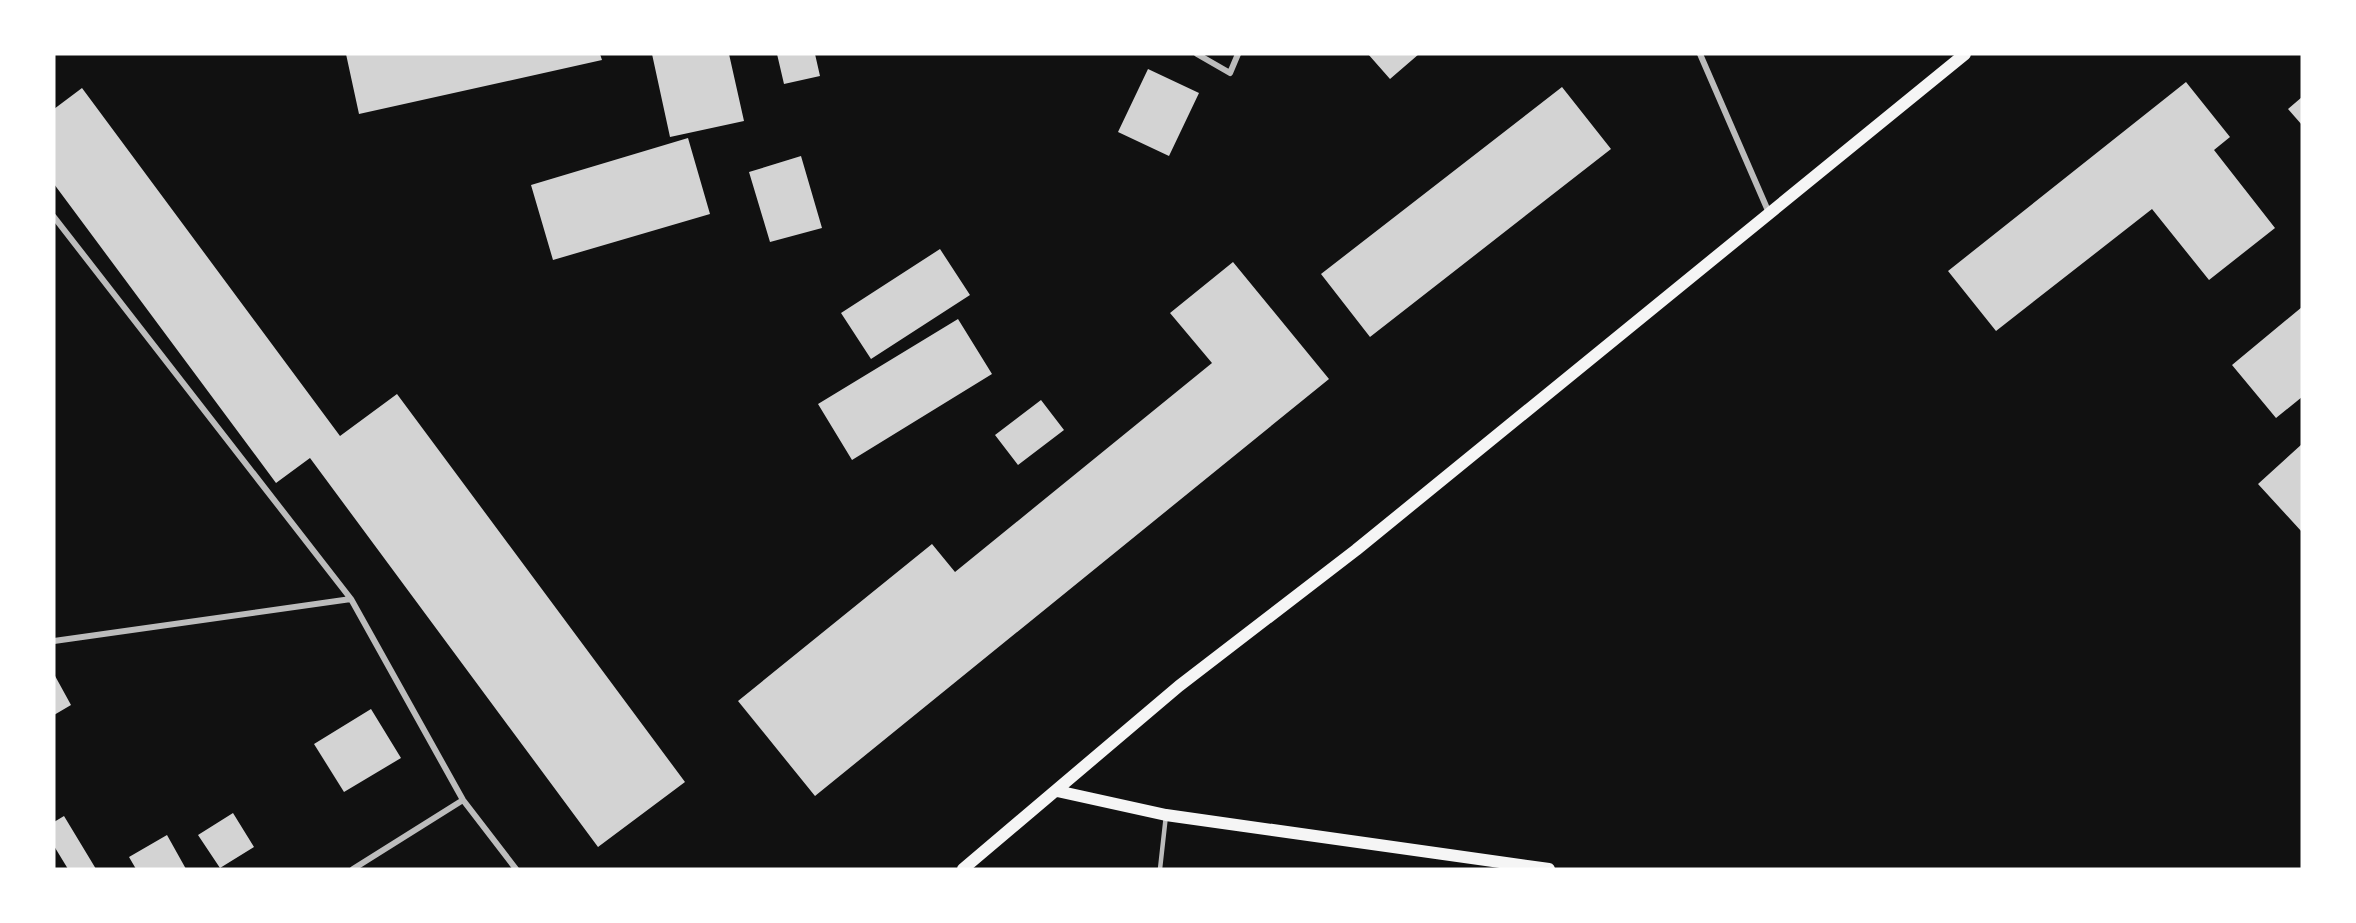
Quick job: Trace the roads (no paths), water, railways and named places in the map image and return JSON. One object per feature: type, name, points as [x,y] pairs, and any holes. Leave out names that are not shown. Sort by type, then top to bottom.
[{"type":"main road","points":[[963,869],[1179,686],[1356,550],[1965,54]]},
{"type":"main road","points":[[1057,791],[1167,815],[1549,869]]},
{"type":"street","points":[[1197,54],[1230,72],[1238,54]]},
{"type":"street","points":[[1700,54],[1769,213]]},
{"type":"street","points":[[54,217],[351,599],[463,800],[516,869]]},
{"type":"street","points":[[54,641],[351,599]]},
{"type":"street","points":[[353,869],[463,800]]},
{"type":"lane","points":[[1160,869],[1167,815]]}]
